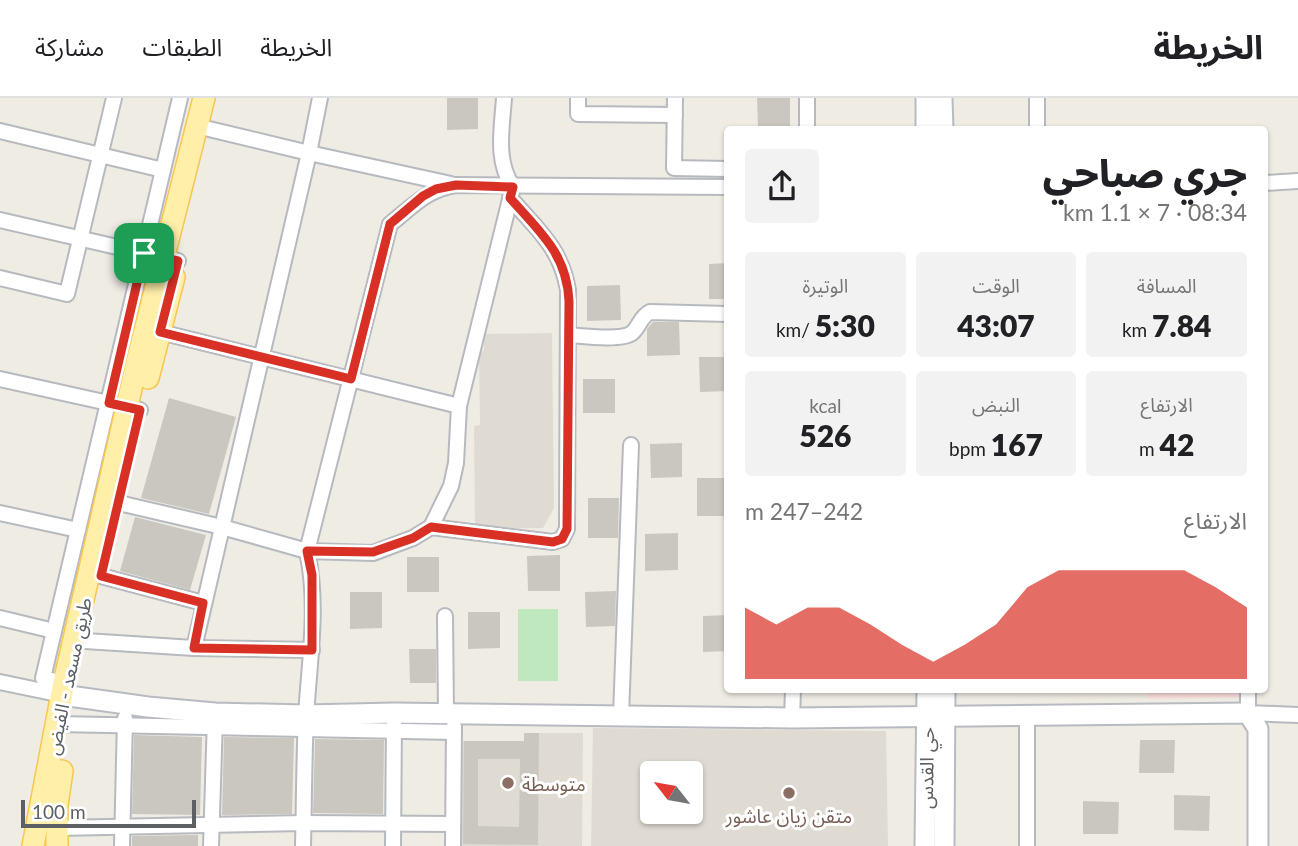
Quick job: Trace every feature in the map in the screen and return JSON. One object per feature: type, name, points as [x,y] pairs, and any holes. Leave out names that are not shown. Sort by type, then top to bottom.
[{"type":"main road","name":"طريق مسعد - الفيض","points":[[125,407],[160,332],[162,257],[209,129],[206,99]]},
{"type":"main road","name":"طريق مسعد - الفيض","points":[[67,692],[85,641],[101,576],[125,407],[162,257],[206,99]]},
{"type":"main road","name":"طريق مسعد - الفيض","points":[[57,837],[57,805],[67,692],[112,501]]},
{"type":"main road","name":"طريق مسعد - الفيض","points":[[33,846],[63,724]]},
{"type":"street","points":[[0,278],[67,294],[114,98]]},
{"type":"street","points":[[0,220],[162,257],[163,170],[180,98]]},
{"type":"street","points":[[194,648],[320,98]]},
{"type":"street","points":[[431,527],[553,542],[564,536],[567,529],[568,290],[560,259],[511,192],[505,176],[501,160],[504,98]]},
{"type":"street","points":[[578,98],[578,114],[674,115]]},
{"type":"street","points":[[675,98],[674,168],[724,169]]},
{"type":"street","points":[[807,98],[807,126]]},
{"type":"street","points":[[926,98],[926,126]]},
{"type":"street","points":[[942,98],[943,126]]},
{"type":"street","points":[[1037,98],[1037,126]]},
{"type":"street","points":[[209,129],[456,185],[511,192],[724,187]]},
{"type":"street","points":[[0,131],[163,170]]},
{"type":"street","points":[[1268,183],[1298,181]]},
{"type":"street","points":[[303,846],[306,722],[312,650],[312,575],[307,551],[390,224],[423,196],[436,189],[456,185]]},
{"type":"street","points":[[112,501],[222,527],[307,551],[373,552],[413,538],[431,527],[451,486],[456,463],[459,406],[511,192]]},
{"type":"street","points":[[568,335],[624,336],[633,332],[642,317],[650,312],[724,314]]},
{"type":"street","points":[[160,332],[459,406]]},
{"type":"street","points":[[0,379],[125,407],[78,530],[43,678],[67,692]]},
{"type":"street","points":[[621,716],[631,444]]},
{"type":"street","points":[[0,513],[78,530]]},
{"type":"street","points":[[101,576],[203,603]]},
{"type":"street","points":[[445,616],[452,720],[453,846]]},
{"type":"street","points":[[0,618],[54,631]]},
{"type":"street","points":[[85,641],[194,648],[312,650]]},
{"type":"street","points":[[0,682],[215,720]]},
{"type":"street","points":[[792,718],[793,693]]},
{"type":"street","name":"حي القدس","points":[[925,846],[935,717],[928,693]]},
{"type":"street","points":[[943,846],[935,717],[944,693]]},
{"type":"street","points":[[1248,693],[1248,713],[1258,729],[1258,846]]},
{"type":"street","points":[[122,846],[125,704]]},
{"type":"street","points":[[63,724],[621,716],[792,718],[1248,713],[1298,715]]},
{"type":"street","points":[[1027,716],[1027,846]]},
{"type":"street","points":[[211,846],[215,720]]},
{"type":"street","points":[[393,846],[394,721]]},
{"type":"street","points":[[57,837],[122,827],[303,823],[453,824]]},
{"type":"shaded area","points":[[552,333],[554,508],[543,528],[475,529],[474,426],[480,425],[479,351],[484,351],[484,334]]},
{"type":"shaded area","points":[[1147,693],[1243,693],[1243,697],[1147,699]]},
{"type":"shaded area","name":"متقن زيان عاشور","points":[[593,728],[886,731],[888,846],[591,846]]},
{"type":"shaded area","points":[[524,733],[583,733],[582,846],[460,846],[461,741],[524,741]]},
{"type":"green space","points":[[518,609],[558,609],[558,681],[518,681]]},
{"type":"building","points":[[447,98],[478,98],[478,129],[447,130]]},
{"type":"building","points":[[757,98],[790,98],[790,126],[758,126]]},
{"type":"building","points":[[724,263],[724,299],[709,299],[709,264]]},
{"type":"building","points":[[620,285],[621,320],[587,321],[587,286]]},
{"type":"building","points":[[653,322],[679,322],[680,355],[647,356],[647,329]]},
{"type":"building","points":[[699,357],[724,357],[724,391],[700,392]]},
{"type":"building","points":[[583,379],[615,379],[615,413],[583,413]]},
{"type":"building","points":[[169,398],[236,417],[209,514],[141,498]]},
{"type":"building","points":[[682,443],[682,477],[651,478],[650,444]]},
{"type":"building","points":[[697,478],[724,478],[724,516],[697,516]]},
{"type":"building","points":[[588,498],[619,498],[618,538],[588,538]]},
{"type":"building","points":[[135,517],[206,535],[190,590],[120,571]]},
{"type":"building","points":[[678,533],[678,570],[645,571],[645,534]]},
{"type":"building","points":[[560,555],[560,591],[528,591],[527,556]]},
{"type":"building","points":[[407,557],[439,557],[439,592],[407,592]]},
{"type":"building","points":[[616,591],[615,626],[586,627],[585,592]]},
{"type":"building","points":[[350,592],[382,592],[382,628],[350,629]]},
{"type":"building","points":[[468,612],[500,612],[500,648],[468,649]]},
{"type":"building","points":[[724,615],[724,651],[703,652],[703,616]]},
{"type":"building","points":[[409,649],[436,649],[436,683],[410,683]]},
{"type":"building","points":[[524,733],[539,733],[538,845],[463,844],[464,741],[524,741]],"holes":[[[478,759],[520,759],[519,827],[478,826]]]},
{"type":"building","points":[[134,735],[202,737],[200,815],[132,814]]},
{"type":"building","points":[[224,737],[294,738],[292,814],[222,815]]},
{"type":"building","points":[[315,739],[384,740],[383,814],[313,813]]},
{"type":"building","points":[[1140,740],[1175,740],[1174,773],[1139,773]]},
{"type":"building","points":[[1174,795],[1210,796],[1209,831],[1174,830]]},
{"type":"building","points":[[1083,801],[1119,802],[1118,834],[1083,834]]},
{"type":"building","points":[[198,835],[198,846],[132,846],[132,836]]},
{"type":"place","name":"متوسطة","points":[[508,783]]},
{"type":"place","name":"متقن زيان عاشور","points":[[789,793]]},
{"type":"route","points":[[456,185],[513,187],[510,198],[555,250],[564,269],[568,290],[567,529],[562,539],[553,542],[431,527],[413,538],[373,552],[307,551],[312,575],[312,650],[194,648],[203,603],[101,576],[140,410],[109,403],[144,253],[178,261],[160,332],[351,379],[390,224],[423,196],[436,189],[456,185]]}]
